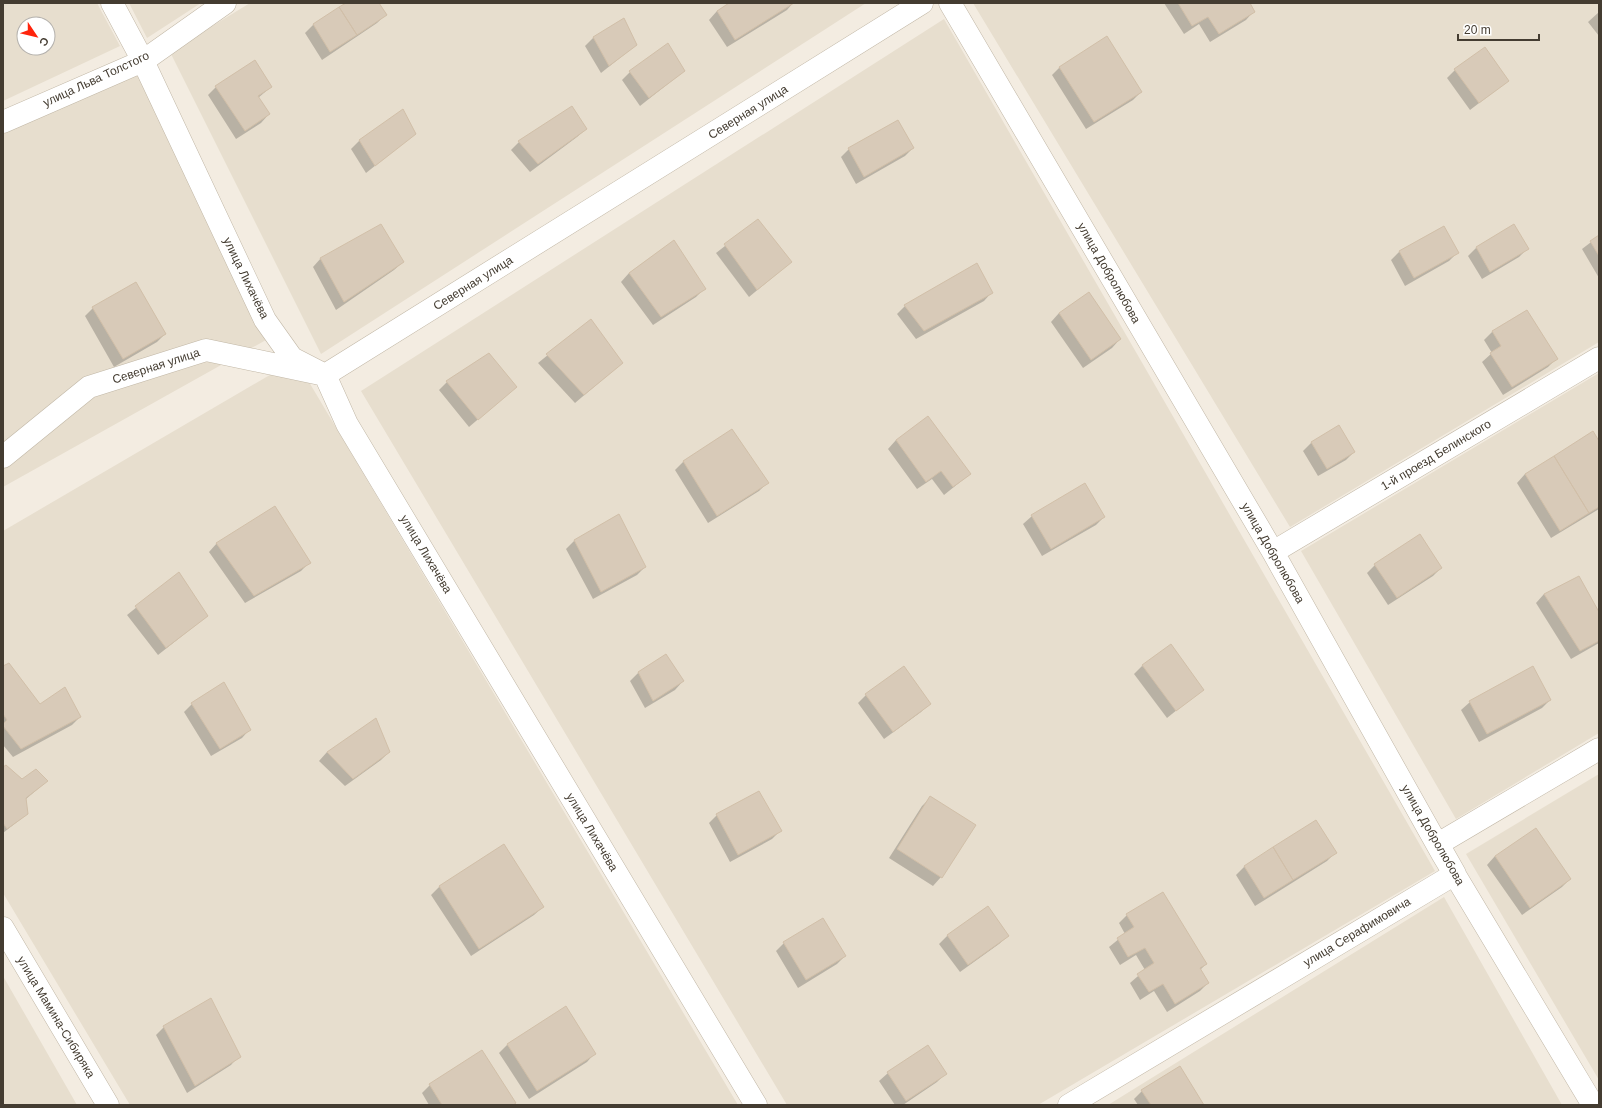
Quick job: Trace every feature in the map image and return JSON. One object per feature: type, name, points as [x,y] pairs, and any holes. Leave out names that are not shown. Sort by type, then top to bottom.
[{"type":"street","name":"улица Лихачёва","points":[[112,3],[143,60],[266,320],[292,358],[325,375],[347,424],[756,1105]]},
{"type":"street","name":"улица Льва Толстого","points":[[3,122],[143,60],[225,3]]},
{"type":"street","name":"Северная улица","points":[[3,458],[89,387],[206,350],[325,375],[922,3]]},
{"type":"street","name":"улица Добролюбова","points":[[950,3],[1273,552],[1455,874],[1593,1105]]},
{"type":"street","name":"1-й проезд Белинского","points":[[1273,552],[1599,358]]},
{"type":"street","points":[[1438,844],[1599,749]]},
{"type":"street","name":"улица Серафимовича","points":[[1069,1105],[1455,874]]},
{"type":"street","name":"улица Мамина-Сибиряка","points":[[3,928],[108,1105]]},
{"type":"shaded area","points":[[3,3],[97,3],[120,46],[3,101]]},
{"type":"shaded area","points":[[129,3],[201,3],[147,38]]},
{"type":"shaded area","points":[[250,3],[866,3],[321,354],[170,52]]},
{"type":"shaded area","points":[[973,3],[1599,3],[1599,342],[1290,527]]},
{"type":"shaded area","points":[[944,19],[1435,871],[1038,1105],[787,1105],[361,391]]},
{"type":"shaded area","points":[[138,73],[273,336],[3,487],[3,134]]},
{"type":"shaded area","points":[[292,362],[306,377],[738,1105],[130,1105],[3,893],[3,531]]},
{"type":"shaded area","points":[[1599,373],[1599,733],[1456,819],[1301,551]]},
{"type":"shaded area","points":[[1599,774],[1599,1080],[1466,854]]},
{"type":"shaded area","points":[[1444,897],[1562,1105],[1108,1105]]},
{"type":"shaded area","points":[[3,976],[77,1105],[3,1105]]},
{"type":"building","points":[[346,3],[379,3],[387,15],[357,35],[339,7]]},
{"type":"building","points":[[729,3],[794,3],[735,40],[717,11]]},
{"type":"building","points":[[1178,3],[1250,3],[1255,12],[1219,34],[1208,17],[1192,26]]},
{"type":"building","points":[[339,7],[357,35],[330,52],[313,24]]},
{"type":"building","points":[[624,18],[637,45],[609,66],[593,37]]},
{"type":"building","points":[[1107,36],[1142,92],[1094,122],[1059,67]]},
{"type":"building","points":[[668,43],[685,71],[649,98],[629,71]]},
{"type":"building","points":[[1485,47],[1509,81],[1479,103],[1454,69]]},
{"type":"building","points":[[255,60],[272,87],[258,96],[270,114],[245,131],[215,86]]},
{"type":"building","points":[[572,106],[587,129],[538,164],[518,141]]},
{"type":"building","points":[[403,109],[416,134],[375,166],[359,140]]},
{"type":"building","points":[[898,120],[914,148],[864,177],[848,148]]},
{"type":"building","points":[[758,219],[792,262],[757,290],[724,244]]},
{"type":"building","points":[[381,224],[404,262],[344,302],[320,258]]},
{"type":"building","points":[[1514,224],[1529,249],[1490,272],[1476,247]]},
{"type":"building","points":[[1444,226],[1459,253],[1414,278],[1399,251]]},
{"type":"building","points":[[1599,235],[1599,256],[1590,241]]},
{"type":"building","points":[[674,240],[706,289],[661,317],[629,273]]},
{"type":"building","points":[[977,263],[993,293],[924,331],[904,305]]},
{"type":"building","points":[[136,282],[166,334],[123,359],[92,307]]},
{"type":"building","points":[[1089,292],[1121,339],[1091,360],[1059,313]]},
{"type":"building","points":[[1527,310],[1558,359],[1512,387],[1490,353],[1501,346],[1492,331]]},
{"type":"building","points":[[591,319],[623,363],[584,395],[546,354]]},
{"type":"building","points":[[489,353],[517,387],[478,420],[446,381]]},
{"type":"building","points":[[928,416],[971,474],[953,487],[941,471],[926,482],[896,440]]},
{"type":"building","points":[[1339,425],[1355,452],[1327,469],[1311,442]]},
{"type":"building","points":[[732,429],[769,483],[717,516],[683,461]]},
{"type":"building","points":[[1593,431],[1599,441],[1599,507],[1589,513],[1554,456]]},
{"type":"building","points":[[1554,456],[1589,513],[1560,531],[1525,474]]},
{"type":"building","points":[[1085,483],[1105,517],[1051,549],[1031,515]]},
{"type":"building","points":[[275,506],[311,563],[254,596],[216,543]]},
{"type":"building","points":[[619,514],[646,567],[601,592],[574,540]]},
{"type":"building","points":[[1420,534],[1442,568],[1397,598],[1374,564]]},
{"type":"building","points":[[179,572],[208,616],[166,648],[135,606]]},
{"type":"building","points":[[1579,576],[1599,612],[1599,641],[1580,651],[1544,594]]},
{"type":"building","points":[[1171,644],[1204,690],[1176,711],[1142,665]]},
{"type":"building","points":[[666,654],[684,681],[653,701],[638,672]]},
{"type":"building","points":[[9,663],[40,704],[65,687],[81,717],[21,749],[3,726],[7,720],[3,714],[3,666]]},
{"type":"building","points":[[904,666],[931,704],[893,732],[865,694]]},
{"type":"building","points":[[1533,666],[1551,700],[1487,734],[1469,701]]},
{"type":"building","points":[[224,682],[251,730],[220,749],[191,703]]},
{"type":"building","points":[[376,718],[390,752],[353,779],[327,752]]},
{"type":"building","points":[[6,765],[22,779],[36,769],[48,781],[26,798],[28,814],[7,829],[3,823],[3,767]]},
{"type":"building","points":[[759,791],[782,831],[738,855],[716,814]]},
{"type":"building","points":[[930,796],[976,825],[942,878],[897,849]]},
{"type":"building","points":[[1316,820],[1337,853],[1293,880],[1273,847]]},
{"type":"building","points":[[1536,828],[1571,879],[1530,908],[1495,856]]},
{"type":"building","points":[[504,844],[544,907],[479,949],[439,886]]},
{"type":"building","points":[[1273,847],[1293,880],[1264,898],[1244,866]]},
{"type":"building","points":[[1163,892],[1207,964],[1200,968],[1209,983],[1175,1004],[1163,984],[1149,992],[1137,974],[1154,963],[1145,948],[1128,957],[1117,938],[1134,927],[1126,914]]},
{"type":"building","points":[[988,906],[1009,936],[968,965],[947,935]]},
{"type":"building","points":[[823,918],[846,956],[806,980],[783,942]]},
{"type":"building","points":[[211,998],[241,1057],[195,1086],[163,1026]]},
{"type":"building","points":[[566,1006],[596,1054],[537,1091],[507,1044]]},
{"type":"building","points":[[928,1045],[947,1074],[906,1101],[887,1072]]},
{"type":"building","points":[[482,1050],[516,1103],[513,1105],[442,1105],[429,1084]]},
{"type":"building","points":[[1180,1066],[1204,1105],[1151,1105],[1141,1090]]}]
